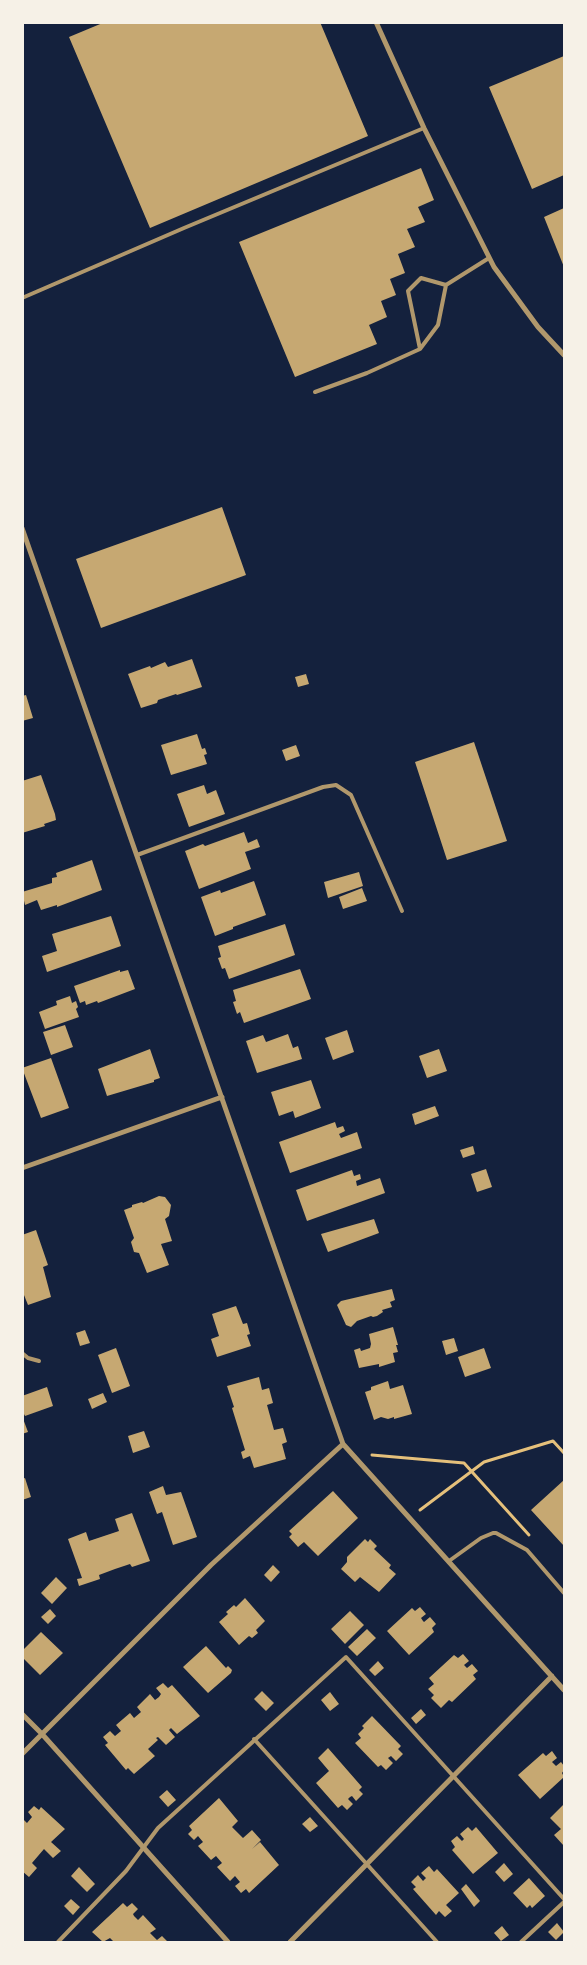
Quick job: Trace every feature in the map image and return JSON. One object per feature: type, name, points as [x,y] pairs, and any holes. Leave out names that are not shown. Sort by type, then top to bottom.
[{"type":"street","points":[[376,22],[424,128],[489,258],[538,327],[564,355]]},
{"type":"street","points":[[22,528],[343,1444],[564,1690]]},
{"type":"street","points":[[22,1168],[222,1097]]},
{"type":"street","points":[[22,1754],[211,1565],[343,1444]]},
{"type":"street","points":[[290,1942],[552,1676]]},
{"type":"street","points":[[22,1714],[228,1942]]},
{"type":"lane","points":[[22,298],[424,128]]},
{"type":"lane","points":[[315,392],[420,349],[438,325],[446,285],[489,258]]},
{"type":"lane","points":[[420,349],[408,291],[421,278],[446,285]]},
{"type":"lane","points":[[137,855],[323,787],[336,785],[351,795],[402,912]]},
{"type":"lane","points":[[22,1353],[28,1358],[40,1361]]},
{"type":"lane","points":[[449,1561],[481,1538],[496,1533],[527,1550],[564,1593]]},
{"type":"lane","points":[[58,1942],[126,1871],[158,1828],[346,1656],[564,1901],[522,1942]]},
{"type":"lane","points":[[254,1739],[436,1942]]},
{"type":"path","points":[[410,1518],[484,1462],[553,1441],[564,1453]]},
{"type":"path","points":[[352,1453],[464,1463],[533,1540]]},
{"type":"building","points":[[105,22],[320,22],[368,136],[150,228],[69,37]]},
{"type":"building","points":[[564,56],[564,175],[532,189],[489,87]]},
{"type":"building","points":[[421,168],[434,200],[418,207],[425,222],[407,229],[415,247],[398,254],[405,273],[390,279],[396,295],[381,301],[387,317],[369,325],[377,344],[295,377],[239,242]]},
{"type":"building","points":[[564,208],[564,267],[544,217]]},
{"type":"building","points":[[222,507],[246,575],[101,628],[76,559]]},
{"type":"building","points":[[192,659],[202,687],[158,700],[157,703],[141,708],[128,674],[165,662],[168,667]]},
{"type":"building","points":[[306,674],[309,684],[298,687],[295,677]]},
{"type":"building","points":[[26,695],[33,718],[22,721],[22,696]]},
{"type":"building","points":[[197,734],[202,749],[205,748],[207,754],[204,755],[207,764],[171,775],[161,745]]},
{"type":"building","points":[[474,742],[507,841],[447,860],[415,762]]},
{"type":"building","points":[[296,745],[300,756],[286,761],[282,750]]},
{"type":"building","points":[[41,775],[56,820],[44,824],[45,826],[22,833],[22,781]]},
{"type":"building","points":[[204,785],[207,794],[216,790],[225,814],[189,827],[177,794]]},
{"type":"building","points":[[244,832],[248,843],[257,839],[260,847],[245,852],[251,869],[199,889],[185,851]]},
{"type":"building","points":[[92,860],[102,890],[57,907],[57,905],[41,910],[37,900],[25,905],[22,892],[52,883],[52,878],[57,877],[56,873]]},
{"type":"building","points":[[359,872],[363,886],[328,898],[324,882]]},
{"type":"building","points":[[254,881],[266,915],[215,936],[201,897],[220,890],[221,893]]},
{"type":"building","points":[[362,888],[367,901],[343,909],[339,897]]},
{"type":"building","points":[[111,916],[121,946],[47,972],[42,956],[57,951],[52,934]]},
{"type":"building","points":[[285,924],[295,955],[229,979],[225,968],[222,969],[218,958],[221,957],[218,946]]},
{"type":"building","points":[[300,969],[311,999],[244,1023],[240,1012],[237,1014],[233,1002],[236,1001],[233,990]]},
{"type":"building","points":[[120,970],[120,972],[128,970],[135,989],[98,1003],[97,1001],[86,1005],[85,1001],[80,1003],[74,986]]},
{"type":"building","points":[[70,996],[72,1003],[76,1001],[79,1017],[45,1029],[39,1012],[57,1005],[56,1001]]},
{"type":"building","points":[[65,1025],[73,1047],[51,1055],[43,1032]]},
{"type":"building","points":[[347,1030],[354,1052],[333,1060],[325,1038]]},
{"type":"building","points":[[288,1034],[293,1048],[298,1046],[302,1059],[257,1073],[246,1041],[263,1035],[266,1042]]},
{"type":"building","points":[[150,1049],[160,1078],[154,1080],[154,1082],[107,1096],[98,1069]]},
{"type":"building","points":[[439,1049],[447,1071],[427,1078],[419,1056]]},
{"type":"building","points":[[51,1058],[69,1108],[41,1118],[22,1068]]},
{"type":"building","points":[[311,1080],[321,1108],[295,1118],[293,1111],[279,1116],[271,1092]]},
{"type":"building","points":[[435,1106],[439,1116],[415,1125],[412,1114]]},
{"type":"building","points":[[335,1122],[337,1128],[343,1126],[345,1131],[339,1134],[341,1138],[357,1132],[362,1148],[290,1173],[279,1142]]},
{"type":"building","points":[[473,1146],[475,1154],[463,1158],[460,1150]]},
{"type":"building","points":[[486,1169],[492,1187],[477,1192],[471,1174]]},
{"type":"building","points":[[352,1170],[354,1176],[360,1174],[361,1179],[356,1181],[357,1186],[380,1178],[385,1193],[307,1221],[296,1190]]},
{"type":"building","points":[[159,1196],[165,1197],[171,1205],[169,1216],[165,1219],[172,1241],[161,1244],[169,1265],[147,1273],[139,1253],[134,1252],[131,1242],[134,1238],[124,1210],[132,1207],[132,1205],[143,1203]]},
{"type":"building","points":[[374,1219],[379,1233],[328,1252],[321,1234]]},
{"type":"building","points":[[36,1230],[48,1265],[43,1267],[51,1297],[28,1305],[22,1290],[22,1235]]},
{"type":"building","points":[[392,1289],[395,1300],[390,1302],[392,1307],[382,1310],[383,1312],[377,1316],[357,1321],[351,1327],[346,1325],[337,1305],[341,1301]]},
{"type":"building","points":[[236,1306],[243,1324],[247,1323],[250,1334],[247,1335],[251,1346],[217,1357],[211,1339],[219,1336],[212,1314]]},
{"type":"building","points":[[393,1327],[398,1345],[396,1345],[398,1352],[393,1353],[395,1362],[379,1367],[379,1364],[359,1368],[354,1350],[360,1348],[361,1351],[370,1348],[369,1334]]},
{"type":"building","points":[[85,1330],[90,1343],[80,1346],[76,1333]]},
{"type":"building","points":[[454,1338],[458,1351],[446,1355],[442,1341]]},
{"type":"building","points":[[116,1348],[130,1386],[112,1393],[98,1355]]},
{"type":"building","points":[[484,1348],[491,1368],[465,1377],[458,1357]]},
{"type":"building","points":[[259,1377],[262,1390],[269,1388],[273,1403],[267,1405],[274,1430],[283,1428],[287,1442],[282,1444],[286,1459],[254,1468],[250,1456],[243,1459],[241,1452],[245,1450],[227,1386]]},
{"type":"building","points":[[388,1381],[390,1389],[403,1385],[412,1414],[394,1419],[394,1417],[388,1419],[381,1417],[374,1420],[365,1392],[371,1390],[371,1387]]},
{"type":"building","points":[[47,1387],[53,1406],[25,1416],[22,1410],[22,1396]]},
{"type":"building","points":[[103,1393],[107,1402],[92,1409],[88,1399]]},
{"type":"building","points":[[22,1416],[28,1432],[22,1434]]},
{"type":"building","points":[[144,1431],[150,1447],[133,1453],[128,1436]]},
{"type":"building","points":[[25,1478],[31,1497],[22,1500],[22,1479]]},
{"type":"building","points":[[564,1480],[564,1546],[531,1510]]},
{"type":"building","points":[[163,1486],[166,1495],[181,1492],[197,1537],[173,1545],[162,1512],[157,1514],[149,1492]]},
{"type":"building","points":[[333,1491],[358,1518],[318,1556],[304,1542],[298,1547],[289,1537],[292,1534],[289,1531]]},
{"type":"building","points":[[132,1513],[150,1561],[132,1567],[130,1564],[115,1569],[99,1575],[100,1579],[79,1586],[77,1579],[82,1578],[68,1539],[86,1532],[89,1541],[119,1531],[115,1519]]},
{"type":"building","points":[[365,1539],[368,1542],[370,1539],[377,1546],[374,1549],[391,1565],[389,1568],[396,1574],[379,1592],[360,1577],[355,1582],[341,1569],[347,1562],[347,1557]]},
{"type":"building","points":[[273,1565],[280,1572],[271,1582],[264,1575]]},
{"type":"building","points":[[56,1577],[67,1588],[52,1604],[41,1593]]},
{"type":"building","points":[[245,1598],[265,1621],[256,1630],[258,1633],[252,1638],[249,1636],[239,1645],[219,1622],[228,1614],[226,1612],[234,1605],[236,1607]]},
{"type":"building","points":[[420,1607],[426,1614],[421,1618],[423,1621],[430,1617],[436,1624],[432,1628],[434,1632],[409,1655],[387,1631],[412,1608],[415,1611]]},
{"type":"building","points":[[50,1609],[56,1616],[48,1624],[41,1617]]},
{"type":"building","points":[[350,1611],[364,1625],[345,1644],[331,1629]]},
{"type":"building","points":[[367,1629],[376,1638],[357,1656],[348,1647]]},
{"type":"building","points":[[41,1632],[63,1653],[40,1675],[24,1659],[22,1660],[22,1651]]},
{"type":"building","points":[[206,1646],[226,1668],[228,1666],[232,1670],[208,1693],[183,1667]]},
{"type":"building","points":[[463,1654],[469,1661],[464,1665],[467,1668],[472,1664],[478,1671],[473,1675],[476,1679],[452,1702],[449,1700],[441,1708],[431,1698],[434,1695],[428,1689],[434,1684],[429,1678],[454,1655],[458,1658]]},
{"type":"building","points":[[378,1661],[384,1668],[375,1676],[369,1670]]},
{"type":"building","points":[[163,1683],[168,1688],[172,1685],[200,1716],[177,1734],[171,1728],[169,1730],[175,1737],[166,1745],[158,1737],[156,1738],[158,1740],[148,1749],[155,1756],[134,1774],[128,1768],[126,1770],[105,1745],[108,1743],[103,1737],[110,1731],[115,1736],[121,1731],[116,1725],[130,1713],[134,1718],[141,1712],[137,1707],[150,1694],[155,1700],[159,1697],[161,1694],[156,1688]]},
{"type":"building","points":[[262,1691],[274,1703],[266,1711],[254,1699]]},
{"type":"building","points":[[330,1692],[339,1704],[330,1711],[321,1700]]},
{"type":"building","points":[[421,1709],[426,1715],[416,1724],[411,1718]]},
{"type":"building","points":[[372,1716],[401,1746],[398,1749],[403,1754],[396,1761],[391,1756],[388,1758],[393,1763],[386,1770],[381,1765],[378,1767],[355,1743],[361,1738],[358,1734],[364,1728],[362,1726]]},
{"type":"building","points":[[328,1748],[362,1787],[359,1790],[363,1794],[356,1801],[352,1796],[348,1799],[353,1804],[347,1810],[342,1805],[338,1808],[316,1783],[329,1771],[318,1758]]},
{"type":"building","points":[[552,1751],[557,1758],[552,1762],[556,1766],[561,1762],[564,1766],[562,1773],[564,1777],[540,1799],[518,1775],[543,1753],[546,1756]]},
{"type":"building","points":[[167,1790],[176,1800],[168,1807],[159,1797]]},
{"type":"building","points":[[219,1798],[238,1821],[232,1827],[243,1838],[252,1830],[261,1840],[252,1849],[260,1842],[279,1865],[249,1893],[246,1889],[241,1893],[235,1886],[240,1882],[235,1876],[230,1881],[217,1867],[222,1863],[216,1856],[211,1860],[198,1846],[203,1842],[198,1836],[194,1840],[188,1834],[192,1830],[189,1826]]},
{"type":"building","points":[[564,1804],[564,1846],[554,1835],[561,1829],[550,1818]]},
{"type":"building","points":[[34,1806],[39,1810],[41,1807],[65,1829],[51,1842],[61,1851],[53,1858],[44,1849],[32,1863],[37,1868],[29,1877],[22,1871],[22,1818],[27,1823],[32,1817],[28,1812]]},
{"type":"building","points":[[310,1817],[318,1826],[310,1832],[302,1824]]},
{"type":"building","points":[[468,1827],[472,1831],[476,1827],[498,1853],[473,1874],[452,1850],[455,1847],[451,1841],[457,1836],[462,1841],[464,1839],[460,1834]]},
{"type":"building","points":[[504,1863],[513,1874],[504,1882],[495,1872]]},
{"type":"building","points":[[429,1866],[434,1872],[437,1869],[459,1893],[446,1905],[452,1911],[445,1917],[439,1911],[436,1915],[413,1889],[416,1887],[411,1882],[418,1875],[423,1881],[426,1878],[421,1873]]},
{"type":"building","points":[[79,1867],[95,1884],[87,1892],[71,1876]]},
{"type":"building","points":[[529,1878],[545,1896],[532,1908],[530,1905],[527,1908],[513,1893]]},
{"type":"building","points":[[466,1884],[480,1901],[474,1907],[461,1889]]},
{"type":"building","points":[[71,1899],[80,1907],[73,1915],[64,1906]]},
{"type":"building","points":[[123,1903],[127,1907],[132,1903],[138,1909],[133,1914],[134,1916],[138,1920],[143,1915],[156,1929],[150,1933],[157,1940],[162,1936],[168,1942],[114,1942],[110,1938],[103,1942],[92,1932]]},
{"type":"building","points":[[557,1923],[564,1932],[556,1940],[548,1932]]},
{"type":"building","points":[[502,1926],[509,1935],[501,1941],[494,1933]]}]
